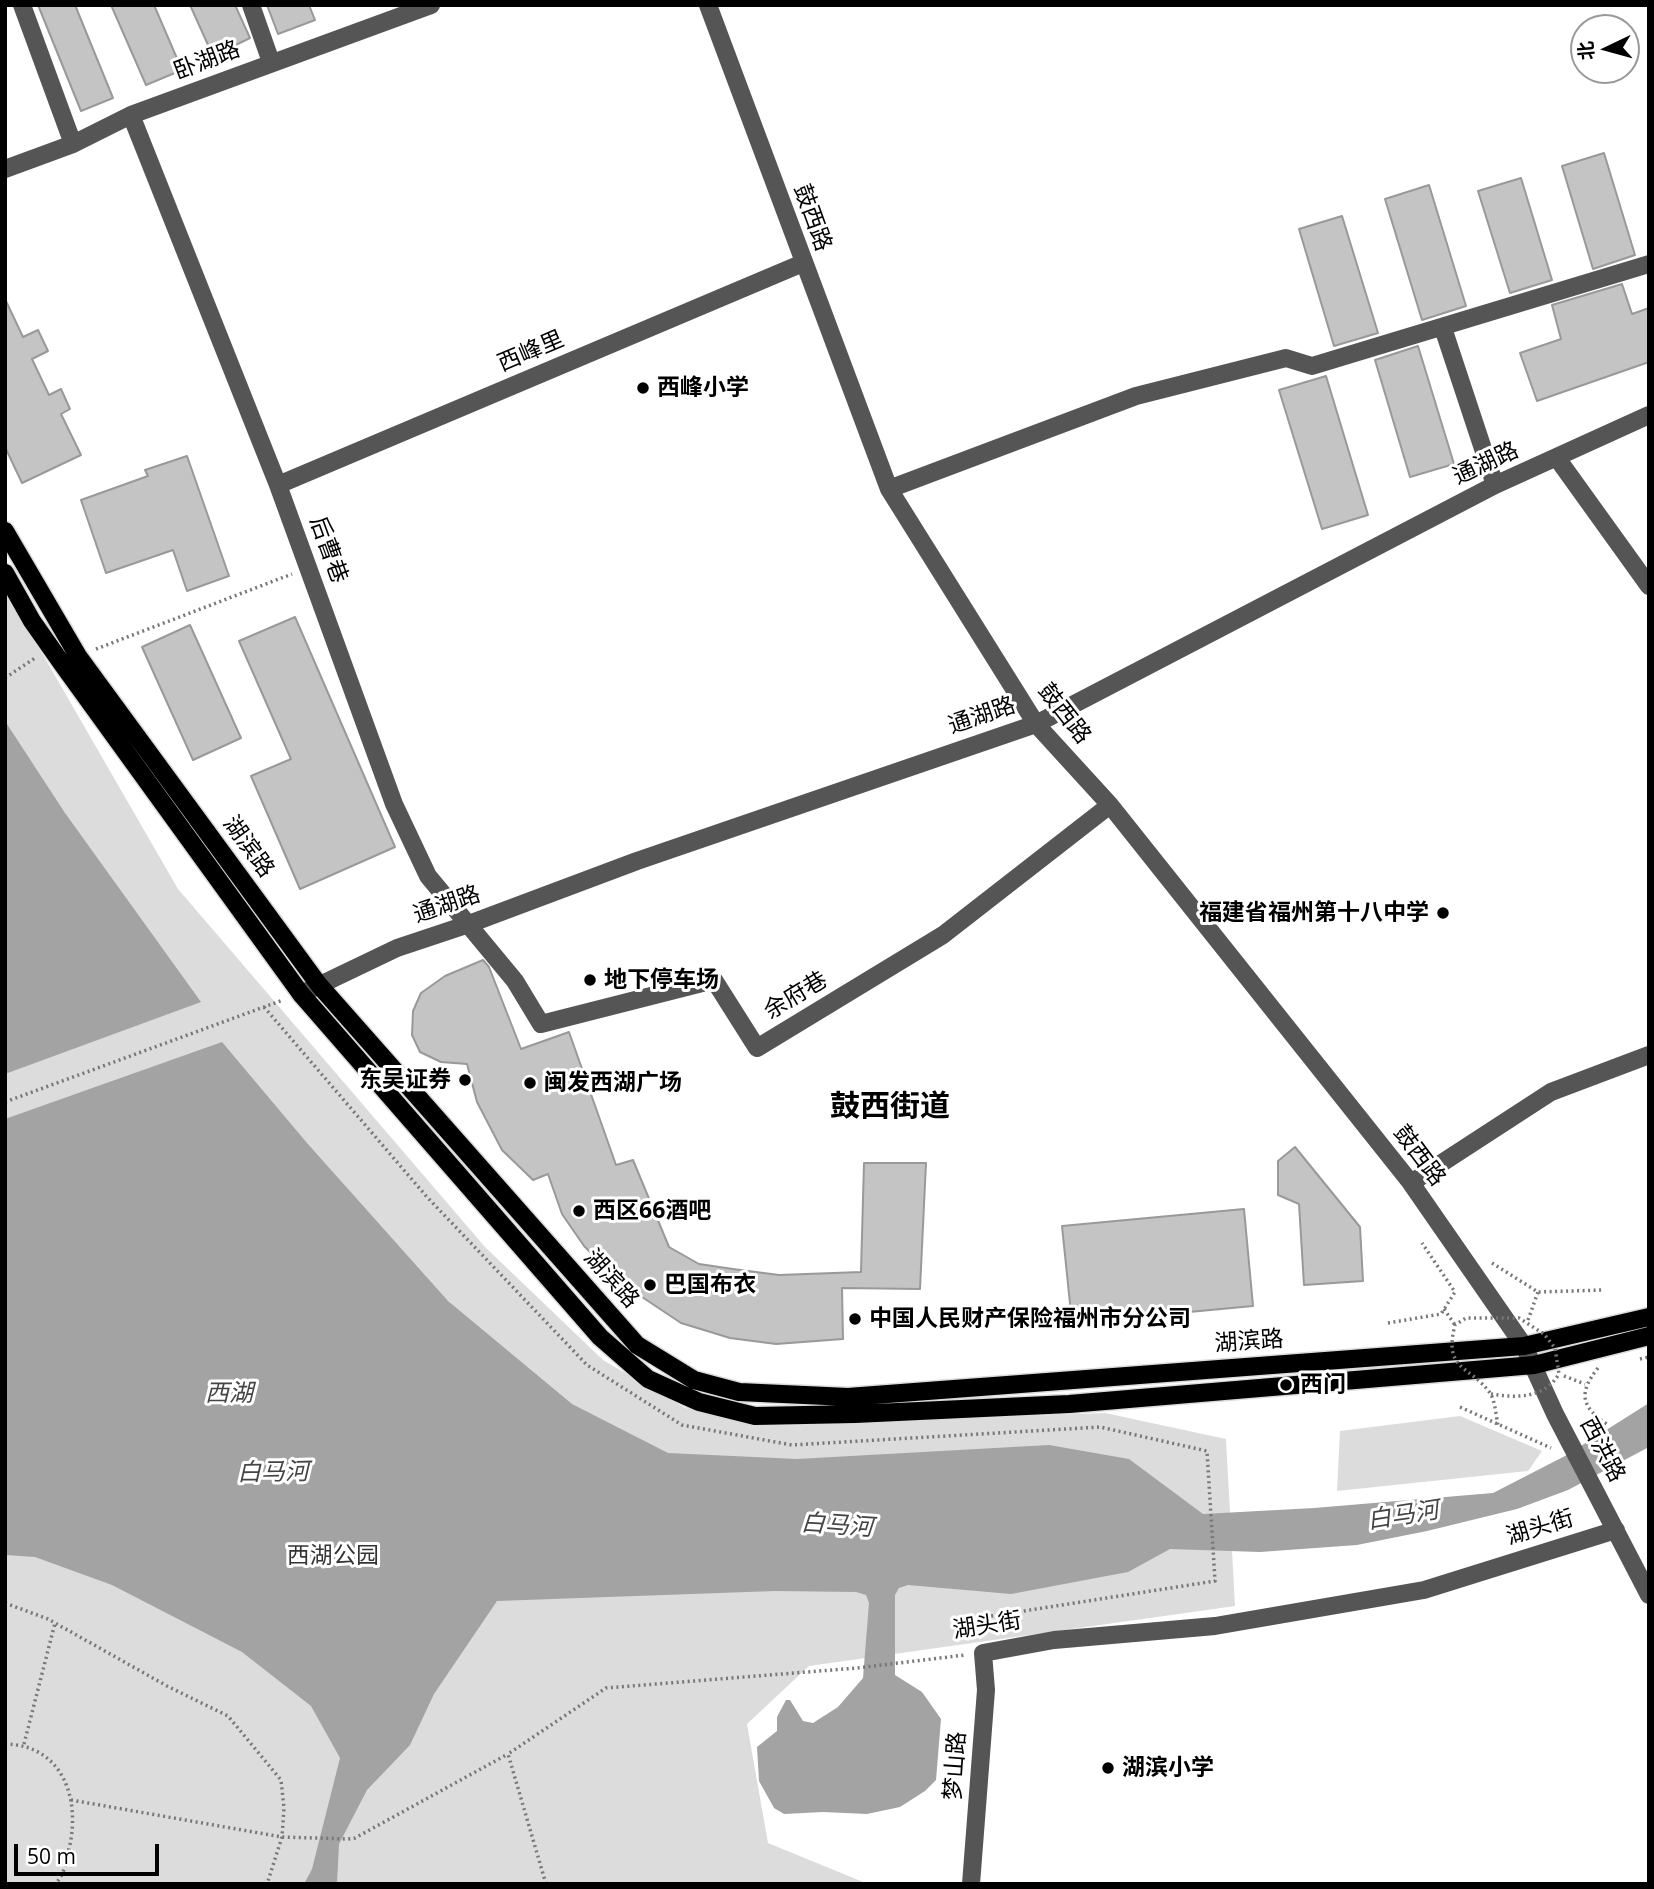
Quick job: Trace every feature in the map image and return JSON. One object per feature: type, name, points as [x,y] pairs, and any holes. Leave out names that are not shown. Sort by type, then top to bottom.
[{"type":"main road","name":"湖滨路","points":[[5,531],[78,656],[319,985],[637,1345],[694,1380],[739,1392],[848,1396],[1524,1346],[1649,1317]]},
{"type":"main road","name":"湖滨路","points":[[5,573],[32,621],[55,654],[301,994],[600,1337],[648,1379],[699,1402],[755,1416],[855,1414],[1069,1404],[1534,1365],[1649,1336]]},
{"type":"street","points":[[22,5],[73,144]]},
{"type":"street","points":[[251,5],[271,62]]},
{"type":"street","name":"卧湖路","points":[[5,169],[73,144],[131,115],[430,5]]},
{"type":"street","name":"鼓西路","points":[[708,5],[889,489],[1036,724],[1110,805],[1410,1183],[1524,1346],[1534,1365]]},
{"type":"street","name":"后曹巷","points":[[131,115],[278,485],[394,804],[428,876],[515,981]]},
{"type":"street","name":"西峰里","points":[[278,485],[803,263]]},
{"type":"street","points":[[889,489],[1136,396],[1286,358],[1312,366],[1649,264]]},
{"type":"street","points":[[1443,328],[1495,485]]},
{"type":"street","name":"通湖路","points":[[301,994],[397,948],[637,861],[1036,724],[1495,485],[1649,415]]},
{"type":"street","points":[[1557,458],[1649,586]]},
{"type":"street","name":"余府巷","points":[[515,981],[541,1024],[714,980],[757,1048],[943,935],[1110,805]]},
{"type":"street","points":[[1410,1183],[1551,1092],[1649,1055]]},
{"type":"street","name":"西洪路","points":[[1534,1365],[1555,1414],[1649,1595]]},
{"type":"street","name":"湖头街","points":[[983,1653],[1054,1640],[1215,1626],[1424,1590],[1616,1530]]},
{"type":"street","name":"梦山路","points":[[971,1884],[986,1690],[983,1653]]},
{"type":"path","points":[[78,656],[308,567]]},
{"type":"path","points":[[5,678],[35,658]]},
{"type":"path","points":[[5,1102],[264,1007],[427,1197],[587,1365],[682,1425],[792,1445],[1100,1427],[1207,1451],[1215,1581],[979,1618],[983,1653]]},
{"type":"path","points":[[1388,1323],[1441,1314],[1454,1292],[1422,1242]]},
{"type":"path","points":[[1493,1263],[1538,1292],[1603,1290]]},
{"type":"path","points":[[1527,1322],[1538,1292]]},
{"type":"path","points":[[1444,1309],[1455,1325]]},
{"type":"path","points":[[1465,1318],[1519,1318],[1544,1334],[1555,1348],[1559,1374],[1554,1382],[1538,1393],[1515,1398],[1491,1394],[1457,1363],[1451,1340],[1455,1325],[1465,1318]]},
{"type":"path","points":[[1636,1360],[1648,1357]]},
{"type":"path","points":[[1598,1368],[1585,1384],[1586,1403],[1598,1418],[1608,1425]]},
{"type":"path","points":[[1559,1374],[1585,1384]]},
{"type":"path","points":[[1491,1394],[1498,1425]]},
{"type":"path","points":[[1460,1407],[1558,1451]]},
{"type":"path","points":[[5,1603],[55,1623],[167,1686],[228,1716],[281,1780],[284,1808],[282,1837],[267,1884]]},
{"type":"path","points":[[23,1744],[55,1623]]},
{"type":"path","name":"湖头街","points":[[282,1837],[348,1839],[509,1754],[606,1688],[857,1668],[983,1653]]},
{"type":"path","points":[[5,1744],[23,1744],[50,1759],[62,1775],[71,1800],[73,1831],[63,1876],[55,1884]]},
{"type":"path","points":[[509,1754],[546,1884]]},
{"type":"path","points":[[71,1800],[282,1837]]},
{"type":"green space","name":"西湖公园","points":[[5,589],[178,889],[485,1247],[603,1360],[685,1408],[781,1426],[1105,1413],[1226,1439],[1235,1606],[809,1666],[747,1724],[768,1843],[868,1884],[5,1884]]},
{"type":"green space","points":[[1460,1416],[1542,1451],[1528,1471],[1337,1491],[1340,1431]]},
{"type":"water","points":[[5,721],[65,813],[201,1002],[5,1074]]},
{"type":"water","name":"西湖","points":[[222,1042],[307,1143],[448,1301],[572,1404],[668,1453],[797,1459],[1049,1445],[1129,1459],[1203,1514],[1493,1493],[1565,1456],[1649,1403],[1649,1447],[1568,1490],[1517,1509],[1357,1545],[1260,1552],[1170,1549],[1128,1572],[1011,1594],[908,1585],[899,1588],[895,1595],[895,1675],[922,1692],[941,1719],[936,1780],[925,1791],[900,1807],[867,1814],[784,1814],[774,1808],[759,1781],[757,1747],[777,1731],[777,1717],[786,1700],[790,1700],[803,1721],[813,1723],[838,1707],[863,1678],[869,1603],[866,1595],[856,1592],[775,1591],[497,1601],[434,1694],[410,1745],[367,1790],[339,1844],[337,1884],[304,1884],[312,1869],[340,1758],[311,1706],[242,1652],[112,1585],[35,1557],[5,1555],[5,1119]]},
{"type":"building","points":[[38,5],[75,5],[113,98],[81,111]]},
{"type":"building","points":[[111,5],[154,5],[182,70],[146,85]]},
{"type":"building","points":[[190,5],[235,5],[250,38],[213,56]]},
{"type":"building","points":[[267,5],[309,5],[315,20],[278,34]]},
{"type":"building","points":[[1604,153],[1635,255],[1593,269],[1562,166]]},
{"type":"building","points":[[1521,178],[1552,280],[1510,293],[1478,191]]},
{"type":"building","points":[[1429,185],[1466,306],[1422,320],[1385,199]]},
{"type":"building","points":[[1342,216],[1378,333],[1334,346],[1299,229]]},
{"type":"building","points":[[1622,284],[1632,314],[1649,308],[1649,362],[1537,401],[1520,353],[1561,339],[1552,305]]},
{"type":"building","points":[[5,299],[23,337],[38,330],[48,351],[32,359],[49,395],[61,389],[70,409],[61,414],[81,455],[22,483],[5,447]]},
{"type":"building","points":[[1418,346],[1454,464],[1410,477],[1375,360]]},
{"type":"building","points":[[1326,376],[1368,515],[1322,529],[1279,390]]},
{"type":"building","points":[[187,456],[229,576],[187,591],[173,550],[106,573],[81,500],[148,476],[145,470]]},
{"type":"building","points":[[295,617],[395,847],[300,889],[251,776],[291,759],[239,641]]},
{"type":"building","points":[[190,625],[241,738],[193,760],[142,647]]},
{"type":"building","points":[[483,960],[489,967],[521,1049],[569,1032],[616,1165],[633,1160],[669,1247],[699,1264],[779,1275],[861,1272],[864,1163],[926,1163],[920,1289],[842,1288],[843,1339],[776,1344],[730,1338],[681,1323],[621,1283],[584,1246],[562,1214],[548,1174],[533,1180],[502,1150],[477,1102],[467,1064],[441,1062],[420,1052],[412,1035],[413,1011],[421,993],[445,976]]},
{"type":"building","points":[[1295,1147],[1360,1227],[1363,1281],[1304,1285],[1299,1204],[1278,1195],[1278,1161]]},
{"type":"building","points":[[1244,1209],[1253,1306],[1072,1323],[1062,1226]]},
{"type":"place","name":"西峰小学","points":[[643,388]]},
{"type":"place","name":"福建省福州第十八中学","points":[[1443,913]]},
{"type":"place","name":"地下停车场","points":[[590,980]]},
{"type":"place","name":"东吴证券","points":[[465,1080]]},
{"type":"place","name":"闽发西湖广场","points":[[530,1083]]},
{"type":"place","name":"西区66酒吧","points":[[579,1211]]},
{"type":"place","name":"巴国布衣","points":[[650,1285]]},
{"type":"place","name":"中国人民财产保险福州市分公司","points":[[855,1319]]},
{"type":"place","name":"西门","points":[[1286,1385]]},
{"type":"place","name":"湖滨小学","points":[[1108,1768]]},
{"type":"district","name":"鼓西街道","points":[[890,1107]]},
{"type":"water label","name":"白马河","points":[[273,1473]]},
{"type":"water label","name":"白马河","points":[[1403,1516]]},
{"type":"water label","name":"白马河","points":[[837,1526]]}]
